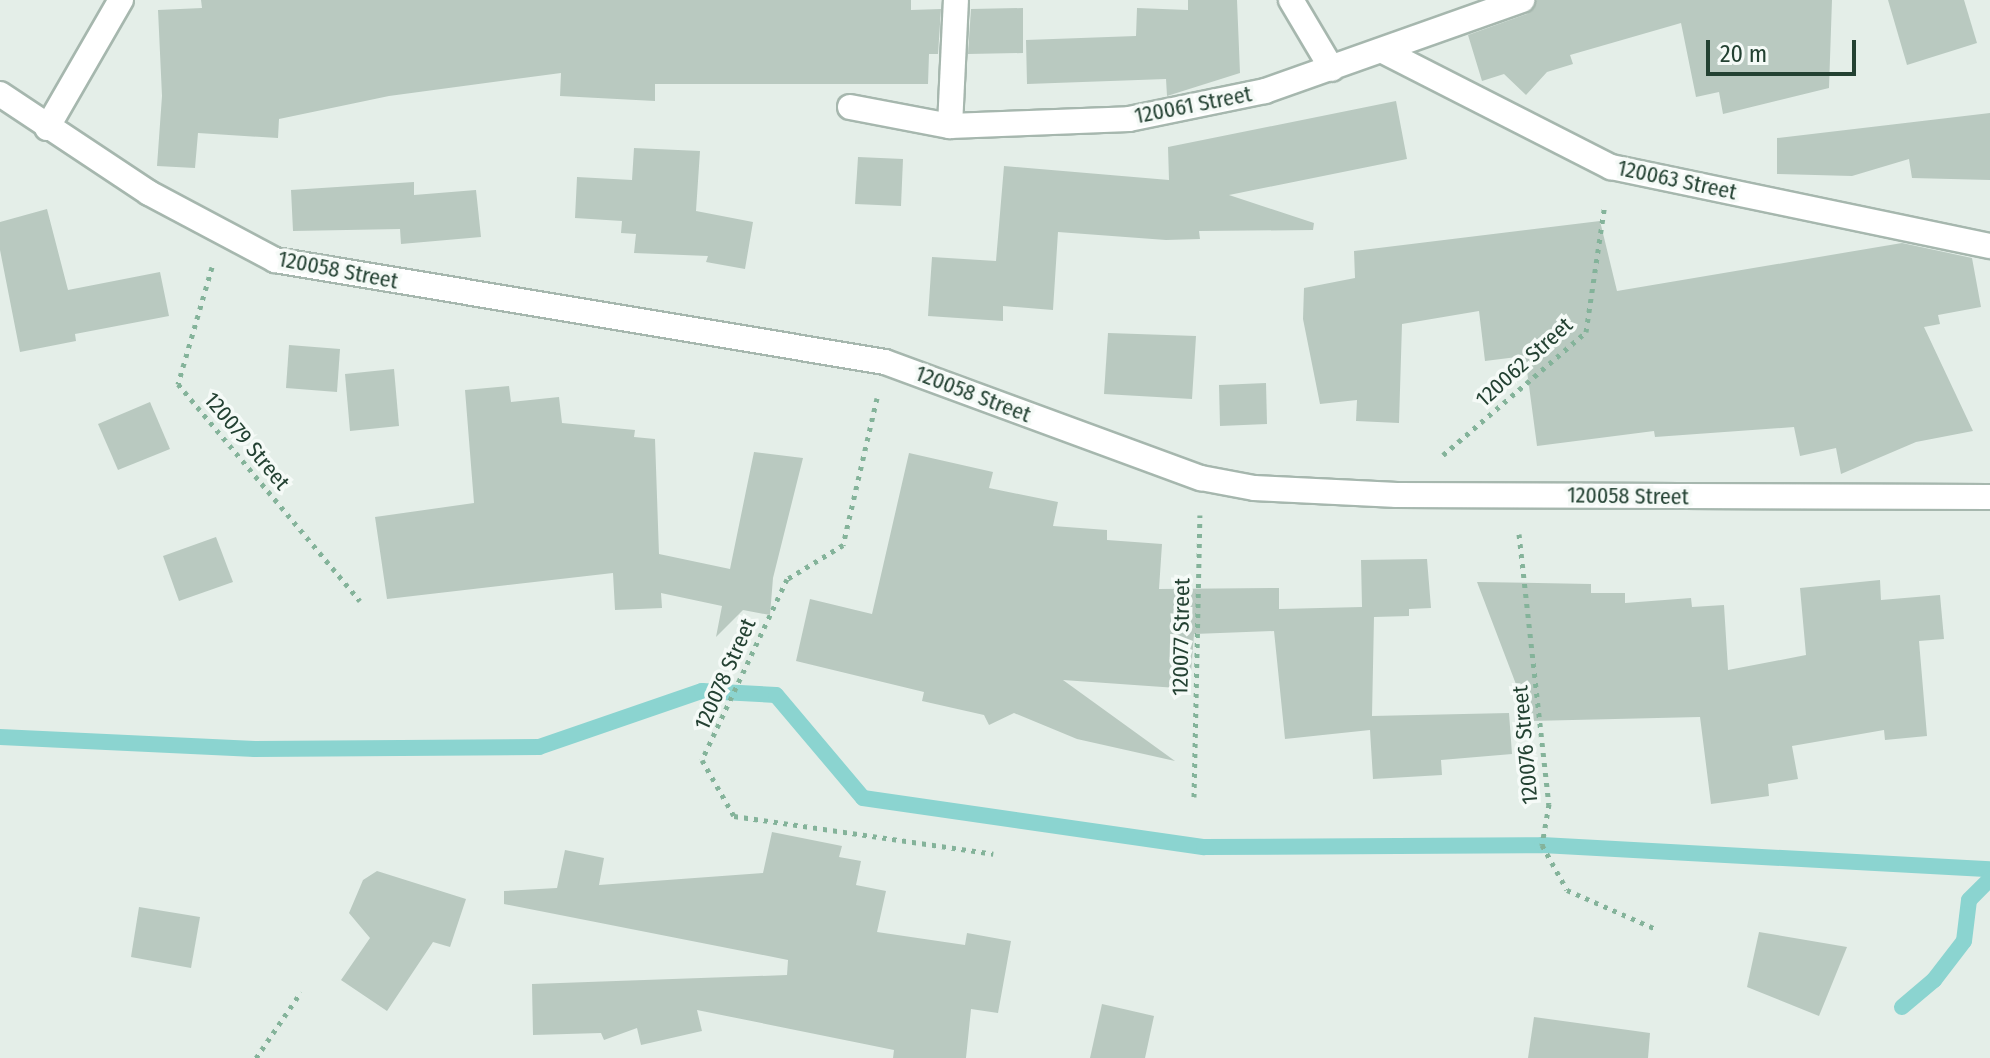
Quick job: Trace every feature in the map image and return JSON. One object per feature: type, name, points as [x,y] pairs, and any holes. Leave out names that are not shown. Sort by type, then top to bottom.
[{"type":"street","points":[[47,128],[121,0]]},
{"type":"street","points":[[950,126],[956,0]]},
{"type":"street","points":[[1291,0],[1332,69]]},
{"type":"street","name":"120061 Street","points":[[850,107],[950,126],[1129,119],[1265,91],[1385,52],[1522,0]]},
{"type":"street","name":"120063 Street","points":[[1385,52],[1611,167],[1990,246]]},
{"type":"street","name":"120058 Street","points":[[0,94],[47,128],[221,235],[275,260],[885,362],[1201,478],[1254,488],[1397,495],[1990,497]]},
{"type":"path","name":"120062 Street","points":[[1397,495],[1586,332],[1611,167]]},
{"type":"path","name":"120079 Street","points":[[221,235],[178,384],[360,601]]},
{"type":"path","name":"120078 Street","points":[[885,362],[843,545],[787,579],[702,760],[734,816],[993,854]]},
{"type":"path","name":"120077 Street","points":[[1194,797],[1201,478]]},
{"type":"path","name":"120076 Street","points":[[1514,493],[1549,804],[1542,845],[1567,890],[1658,930]]},
{"type":"path","points":[[256,1058],[301,992]]},
{"type":"building","points":[[201,0],[911,0],[911,10],[941,9],[938,54],[929,54],[928,84],[655,84],[655,101],[560,96],[561,73],[389,96],[279,119],[278,138],[198,133],[195,168],[157,166],[162,96],[158,10],[202,8]]},
{"type":"building","points":[[1188,0],[1237,0],[1240,73],[1167,96],[1166,79],[1027,84],[1026,40],[1136,36],[1137,8],[1188,10]]},
{"type":"building","points":[[1537,0],[1832,0],[1829,88],[1723,114],[1719,92],[1696,97],[1681,23],[1570,55],[1573,64],[1547,72],[1526,95],[1504,74],[1482,81],[1468,35],[1527,14]]},
{"type":"building","points":[[1888,0],[1964,0],[1977,43],[1907,65]]},
{"type":"building","points":[[1023,8],[1023,53],[968,54],[971,9]]},
{"type":"building","points":[[1396,101],[1407,159],[1229,195],[1314,223],[1313,230],[1199,231],[1200,239],[1166,240],[1058,232],[1053,310],[1003,306],[1003,321],[928,316],[932,257],[996,261],[1004,166],[1169,180],[1168,147]]},
{"type":"building","points":[[1990,113],[1990,180],[1912,178],[1909,159],[1852,176],[1777,174],[1777,138]]},
{"type":"building","points":[[634,148],[700,151],[696,211],[753,222],[745,269],[706,262],[708,256],[634,253],[636,234],[621,233],[622,221],[575,218],[577,177],[632,180]]},
{"type":"building","points":[[858,157],[903,159],[901,206],[855,204]]},
{"type":"building","points":[[414,182],[414,195],[476,190],[481,237],[401,244],[400,229],[293,231],[291,190]]},
{"type":"building","points":[[47,209],[68,290],[160,272],[169,316],[75,334],[76,341],[20,352],[0,250],[0,222]]},
{"type":"building","points":[[1600,221],[1617,291],[1902,243],[1972,258],[1981,307],[1938,315],[1940,324],[1924,327],[1973,431],[1916,442],[1841,474],[1836,448],[1800,456],[1794,427],[1655,437],[1654,431],[1537,446],[1525,356],[1485,361],[1479,311],[1402,324],[1399,423],[1356,421],[1357,400],[1320,404],[1303,319],[1304,288],[1355,278],[1354,251]]},
{"type":"building","points":[[1108,333],[1196,336],[1192,399],[1104,394]]},
{"type":"building","points":[[289,345],[340,349],[337,392],[286,388]]},
{"type":"building","points":[[394,369],[399,426],[350,431],[345,374]]},
{"type":"building","points":[[1266,383],[1267,424],[1220,426],[1219,385]]},
{"type":"building","points":[[509,386],[511,402],[559,397],[562,423],[635,430],[634,437],[655,439],[659,554],[730,569],[754,452],[803,458],[773,578],[770,615],[743,610],[716,637],[722,606],[661,593],[662,608],[615,610],[613,573],[387,599],[375,517],[474,503],[465,390]]},
{"type":"building","points":[[150,402],[170,449],[118,470],[98,424]]},
{"type":"building","points":[[909,453],[993,472],[989,488],[1058,502],[1053,526],[1107,530],[1107,540],[1162,544],[1159,589],[1279,588],[1279,609],[1362,607],[1361,560],[1427,559],[1431,608],[1409,609],[1409,616],[1374,617],[1372,716],[1509,713],[1512,754],[1441,760],[1442,775],[1373,779],[1370,730],[1285,739],[1274,631],[1194,634],[1191,673],[1179,671],[1177,688],[1063,680],[1175,761],[1077,739],[1014,713],[989,725],[984,715],[922,701],[924,692],[796,661],[810,599],[872,614]]},
{"type":"building","points":[[216,537],[233,582],[179,601],[163,556]]},
{"type":"building","points":[[1880,580],[1881,600],[1940,595],[1944,639],[1919,641],[1927,736],[1885,740],[1884,730],[1792,746],[1798,779],[1768,784],[1769,796],[1711,804],[1700,717],[1530,721],[1477,582],[1591,584],[1591,593],[1625,593],[1625,603],[1691,598],[1692,607],[1724,605],[1728,670],[1806,655],[1800,588]]},
{"type":"building","points":[[772,832],[842,846],[839,857],[861,861],[856,885],[886,891],[877,932],[965,945],[967,933],[1011,941],[998,1013],[971,1009],[966,1058],[893,1058],[894,1050],[697,1010],[702,1031],[641,1045],[637,1028],[604,1040],[601,1033],[533,1035],[532,984],[787,975],[788,960],[504,904],[504,891],[557,888],[565,850],[604,858],[599,885],[763,873]]},
{"type":"building","points":[[377,871],[466,899],[450,947],[433,942],[387,1011],[341,980],[370,938],[349,913],[363,880]]},
{"type":"building","points":[[139,907],[200,917],[191,968],[131,957]]},
{"type":"building","points":[[1759,932],[1847,947],[1819,1016],[1747,987]]},
{"type":"building","points":[[1102,1004],[1154,1016],[1145,1058],[1090,1058]]},
{"type":"building","points":[[1534,1017],[1650,1033],[1648,1058],[1528,1058]]},
{"type":"waterway","points":[[0,737],[255,749],[539,747],[702,691],[776,695],[863,798],[1204,847],[1542,845],[1990,869]]},
{"type":"waterway","points":[[1902,1007],[1934,980],[1964,941],[1969,900],[1990,879]]}]
